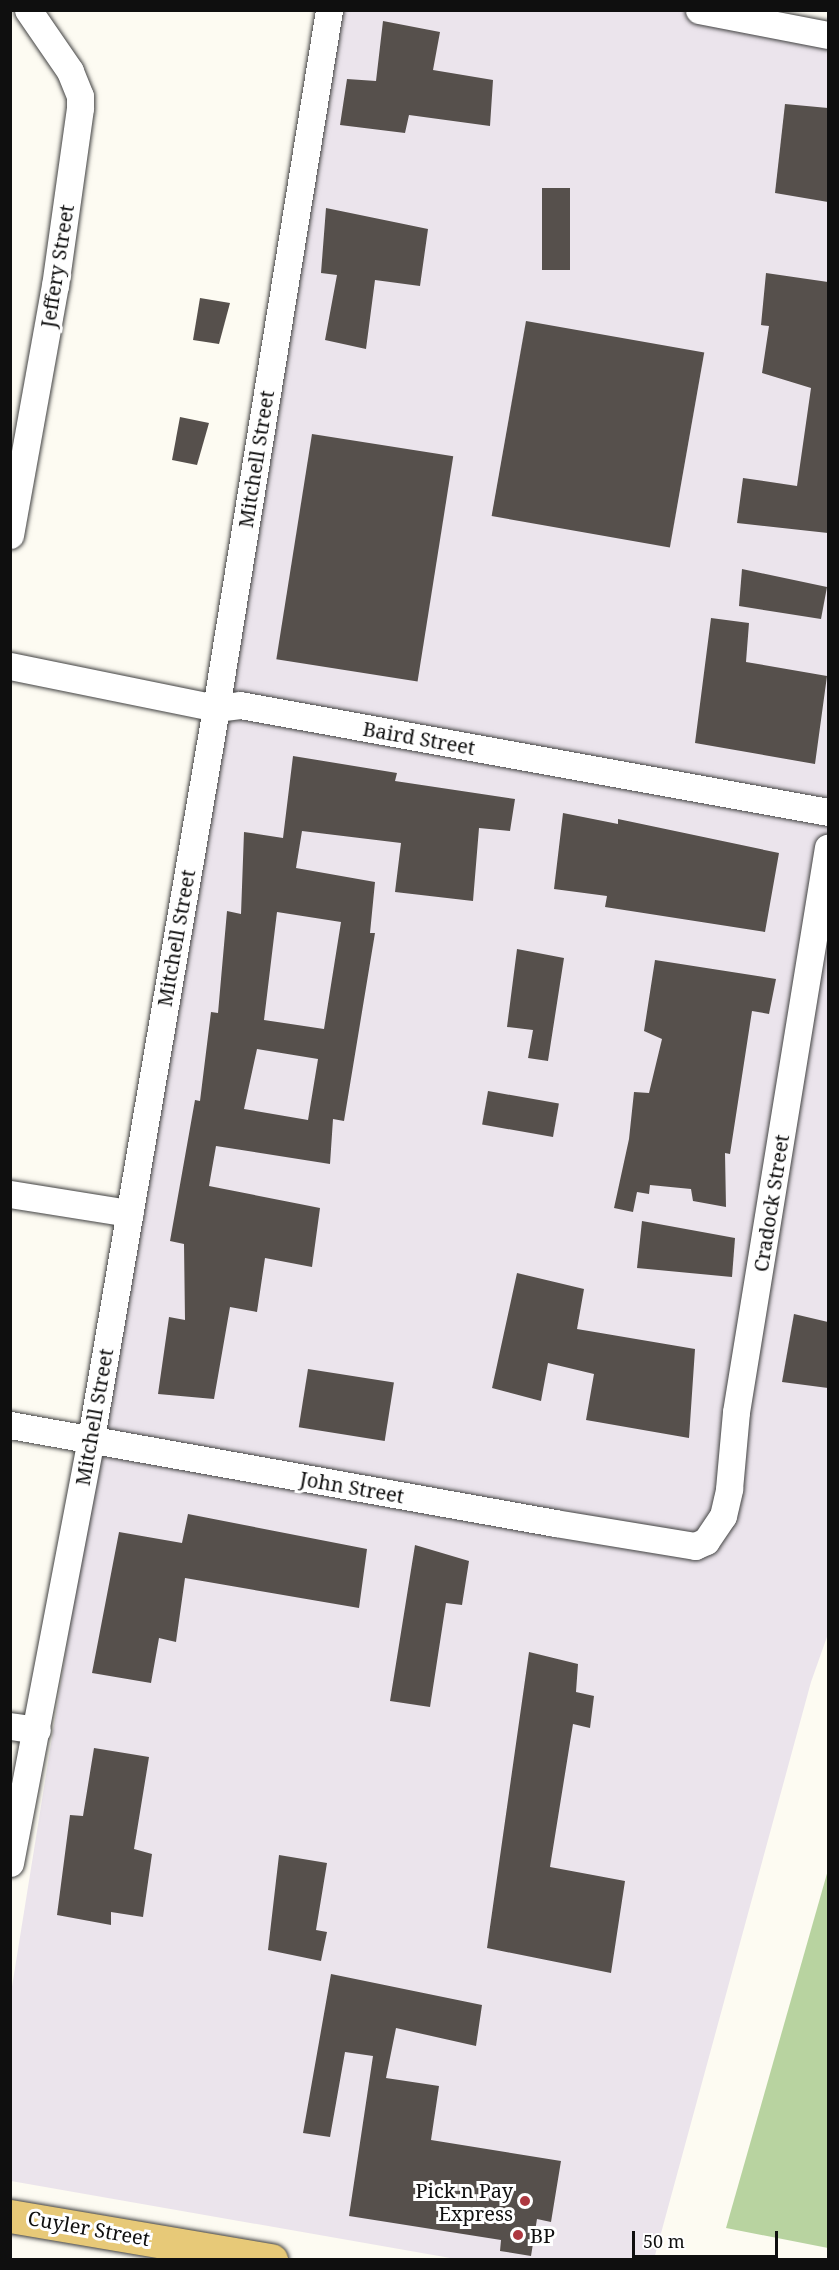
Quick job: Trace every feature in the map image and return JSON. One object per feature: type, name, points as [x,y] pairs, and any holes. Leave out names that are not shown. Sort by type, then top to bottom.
[{"type":"main road","name":"Cuyler Street","points":[[11,2215],[271,2259]]},
{"type":"street","name":"Jeffery Street","points":[[10,535],[55,286],[80,108],[80,96],[70,71],[28,10]]},
{"type":"street","name":"Mitchell Street","points":[[10,1863],[91,1438],[216,708],[329,10]]},
{"type":"street","points":[[699,10],[828,35]]},
{"type":"street","name":"Baird Street","points":[[10,666],[216,708],[240,705],[828,812]]},
{"type":"street","name":"Cradock Street","points":[[695,1546],[717,1528],[729,1489],[736,1412],[828,847]]},
{"type":"street","points":[[10,1194],[129,1213]]},
{"type":"street","name":"John Street","points":[[10,1425],[695,1546]]},
{"type":"street","points":[[10,1726],[37,1730]]},
{"type":"shaded area","points":[[329,11],[699,11],[828,35],[828,1634],[811,1682],[654,2259],[456,2259],[11,2181],[11,1993]]},
{"type":"green space","points":[[828,1870],[828,2248],[726,2228]]},
{"type":"building","points":[[383,21],[440,32],[433,70],[493,80],[490,126],[409,115],[405,133],[340,125],[347,79],[376,81]]},
{"type":"building","points":[[785,104],[828,108],[828,202],[775,193]]},
{"type":"building","points":[[542,188],[570,188],[570,270],[542,270]]},
{"type":"building","points":[[326,208],[428,229],[420,286],[375,280],[366,349],[325,340],[337,275],[321,273]]},
{"type":"building","points":[[766,273],[828,282],[828,533],[737,523],[743,478],[797,486],[811,388],[762,373],[769,326],[761,325]]},
{"type":"building","points":[[200,298],[230,303],[219,344],[193,340]]},
{"type":"building","points":[[526,321],[704,352],[670,547],[492,516]]},
{"type":"building","points":[[180,417],[209,423],[197,465],[172,460]]},
{"type":"building","points":[[312,434],[453,456],[418,682],[276,659]]},
{"type":"building","points":[[742,569],[827,587],[821,619],[739,606]]},
{"type":"building","points":[[711,618],[749,623],[746,662],[827,676],[815,764],[695,743]]},
{"type":"building","points":[[293,756],[397,773],[395,781],[515,799],[510,831],[479,828],[473,901],[395,892],[401,843],[302,831],[296,868],[375,882],[370,933],[375,933],[344,1121],[333,1119],[330,1164],[216,1146],[209,1186],[320,1208],[312,1267],[265,1258],[257,1312],[230,1307],[214,1399],[158,1394],[169,1317],[185,1320],[184,1244],[170,1241],[195,1100],[200,1101],[211,1012],[218,1013],[227,911],[241,914],[244,832],[283,838]],"holes":[[[277,912],[341,922],[324,1029],[264,1020]],[[257,1049],[318,1059],[308,1120],[244,1109]]]},
{"type":"building","points":[[563,813],[618,824],[618,819],[779,853],[765,932],[605,907],[607,896],[554,889]]},
{"type":"building","points":[[517,949],[564,958],[548,1061],[528,1058],[533,1030],[507,1027]]},
{"type":"building","points":[[655,960],[776,979],[769,1014],[752,1011],[730,1154],[725,1153],[726,1207],[693,1201],[691,1189],[650,1185],[649,1194],[637,1192],[633,1212],[614,1208],[629,1139],[634,1092],[649,1093],[662,1039],[644,1031]]},
{"type":"building","points":[[488,1091],[559,1104],[553,1137],[482,1124]]},
{"type":"building","points":[[642,1221],[735,1238],[732,1277],[637,1268]]},
{"type":"building","points":[[517,1273],[584,1289],[577,1329],[695,1349],[689,1438],[586,1420],[594,1374],[548,1363],[541,1401],[492,1388]]},
{"type":"building","points":[[794,1314],[828,1322],[828,1388],[782,1382]]},
{"type":"building","points":[[308,1369],[394,1383],[385,1441],[299,1427]]},
{"type":"building","points":[[188,1514],[367,1549],[359,1608],[185,1578],[176,1642],[159,1638],[151,1683],[92,1673],[119,1532],[182,1543]]},
{"type":"building","points":[[415,1545],[469,1561],[462,1605],[446,1603],[430,1707],[390,1701]]},
{"type":"building","points":[[529,1652],[578,1664],[576,1692],[594,1696],[590,1728],[573,1724],[550,1867],[625,1881],[611,1973],[487,1948]]},
{"type":"building","points":[[94,1748],[149,1757],[134,1849],[152,1854],[143,1917],[111,1912],[111,1925],[57,1915],[70,1815],[83,1816]]},
{"type":"building","points":[[279,1855],[327,1863],[316,1930],[327,1932],[321,1961],[268,1950]]},
{"type":"building","points":[[331,1974],[482,2005],[476,2046],[396,2028],[386,2078],[439,2086],[431,2140],[561,2161],[551,2222],[537,2219],[531,2256],[500,2251],[501,2240],[349,2216],[373,2056],[345,2052],[330,2137],[303,2133]]},
{"type":"place","name":"Pick n Pay Express","points":[[525,2201]]},
{"type":"place","name":"BP","points":[[518,2235]]}]
